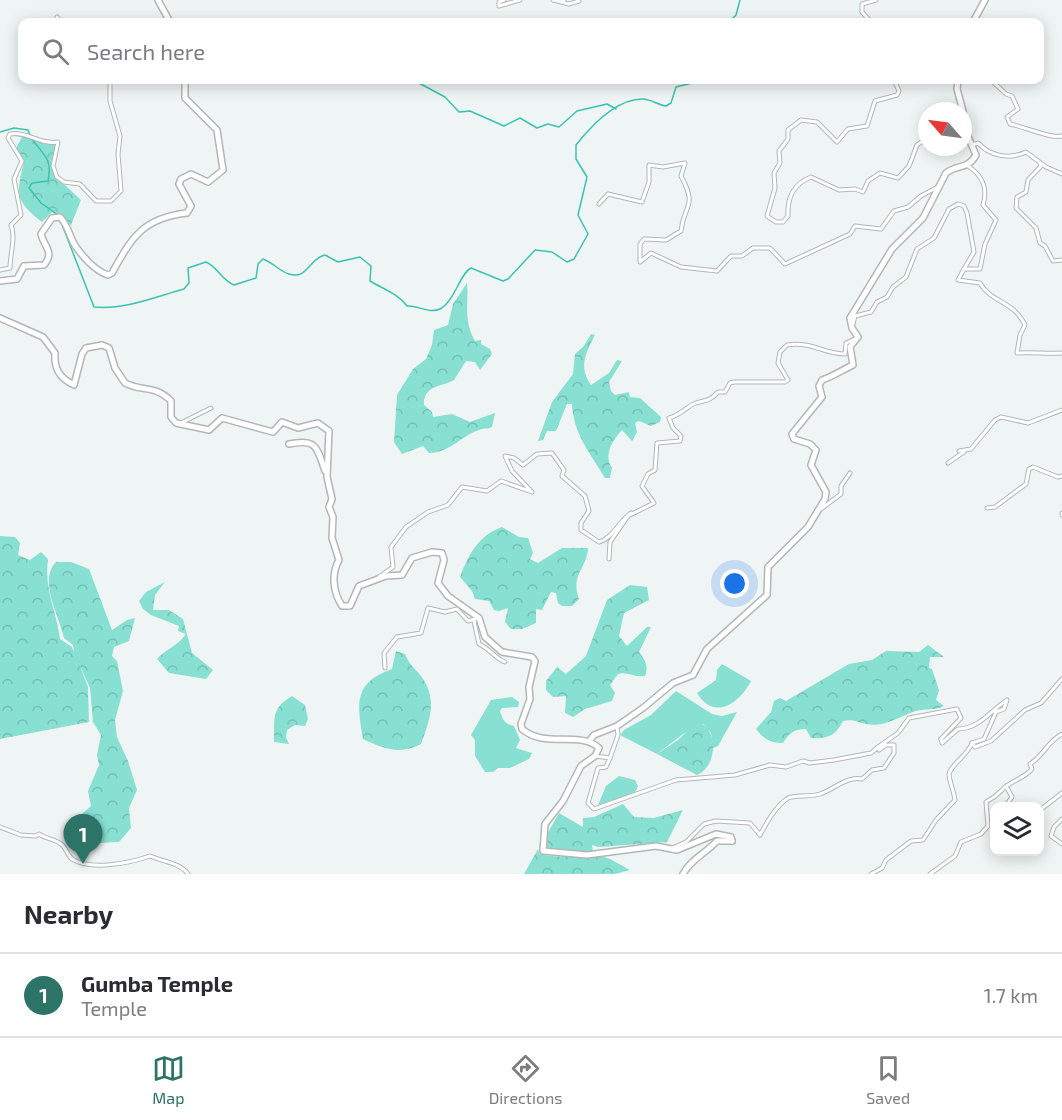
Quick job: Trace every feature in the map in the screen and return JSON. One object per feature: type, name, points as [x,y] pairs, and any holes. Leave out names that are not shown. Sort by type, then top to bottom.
[{"type":"main road","points":[[158,0],[168,18]]},
{"type":"main road","points":[[975,18],[985,0]]},
{"type":"main road","points":[[0,281],[17,279],[24,266],[44,265],[48,261],[49,251],[41,234],[52,218],[60,217],[68,224],[75,246],[95,271],[108,275],[112,273],[139,230],[160,218],[187,213],[191,206],[179,184],[181,179],[191,174],[208,182],[223,170],[217,130],[185,97],[185,84]]},
{"type":"main road","points":[[958,84],[961,102]]},
{"type":"main road","points":[[590,740],[594,735],[617,726],[657,698],[673,683],[693,675],[706,649],[726,634],[741,615],[760,603],[768,592],[768,567],[808,527],[826,496],[811,465],[816,450],[810,444],[794,439],[792,434],[822,397],[819,386],[822,380],[834,378],[842,369],[853,365],[850,347],[857,339],[850,318],[892,249],[922,218],[936,188],[949,170],[968,166],[976,155],[972,145]]},
{"type":"main road","points":[[0,318],[43,337],[55,353],[53,365],[56,371],[74,385],[86,348],[102,345],[109,348],[115,368],[125,383],[151,388],[166,396],[172,405],[171,417],[181,423],[209,430],[222,418],[234,419],[273,432],[282,422],[298,428],[322,424],[329,431],[327,477]]},
{"type":"main road","points":[[289,444],[311,442],[315,445],[332,490],[329,507],[333,517],[333,538],[339,560],[333,572],[341,604],[350,606],[359,586],[402,575],[412,558],[421,554],[442,553],[444,560],[438,583],[442,590],[476,620],[485,637],[502,652],[512,656],[532,657],[535,661],[529,687],[530,699],[522,729],[529,734],[551,739],[590,740],[599,748],[595,756],[581,766],[563,801],[545,824],[543,851],[588,855],[656,846],[682,850],[716,834],[731,837],[733,840],[728,842],[717,841],[700,858],[689,864],[683,874]]},
{"type":"street","points":[[504,0],[499,2],[499,6],[520,0]]},
{"type":"street","points":[[553,0],[570,4],[579,1]]},
{"type":"street","points":[[867,18],[862,12],[862,4],[876,0]]},
{"type":"street","points":[[0,270],[10,268],[14,237],[11,225],[21,215],[14,179],[22,161],[8,138],[10,134],[21,132],[48,143],[58,142],[53,166],[57,177],[64,182],[80,184],[96,201],[111,201],[121,190],[117,154],[120,136],[110,101],[111,84]]},
{"type":"street","points":[[896,84],[899,91],[897,95],[875,101],[867,126],[848,129],[841,141],[837,142],[817,122],[801,120],[788,130],[788,140],[779,151],[780,163],[774,173],[776,188],[767,216],[776,222],[783,222],[788,216],[787,202],[794,189],[811,177],[839,190],[855,189],[863,192],[868,182],[880,173],[898,178],[909,166],[918,144]]},
{"type":"street","points":[[996,84],[1016,99],[1018,109],[1007,117],[1010,124],[1028,127],[1052,137],[1062,136]]},
{"type":"street","points":[[972,145],[978,143],[982,148],[1005,157],[1026,152],[1040,163],[1062,174]]},
{"type":"street","points":[[599,204],[608,194],[615,193],[642,202],[649,182],[649,165],[663,167],[685,163],[681,176],[689,192],[689,210],[682,219],[681,231],[666,240],[644,239],[640,244],[640,262],[651,254],[681,267],[717,271],[731,256],[742,256],[753,248],[770,248],[785,264],[850,234],[855,226],[881,229],[894,211],[909,207],[921,196],[936,188]]},
{"type":"street","points":[[1040,163],[1041,166],[1028,180],[1026,192],[1017,197],[1016,208],[1036,228],[1040,243],[1045,246],[1053,261],[1062,260]]},
{"type":"street","points":[[964,269],[980,269],[985,244],[996,220],[983,206],[987,190],[979,173],[968,166]]},
{"type":"street","points":[[854,332],[855,316],[871,312],[877,302],[887,297],[893,287],[906,277],[917,249],[934,238],[949,209],[958,204],[964,206],[967,213],[974,252],[958,275],[958,280],[980,283],[987,294],[1016,309],[1025,329],[1020,335],[1017,352],[1034,350],[1044,354],[1062,353]]},
{"type":"street","points":[[376,580],[393,567],[391,548],[403,530],[428,512],[448,505],[462,488],[487,491],[501,481],[532,492],[512,471],[505,456],[523,465],[537,454],[552,453],[564,470],[562,476],[585,496],[589,511],[581,523],[581,530],[599,542],[605,541],[624,518],[654,503],[642,486],[648,474],[655,470],[657,443],[680,441],[681,436],[673,428],[669,418],[681,415],[696,403],[712,399],[718,392],[725,392],[730,383],[785,382],[788,380],[778,363],[780,352],[787,345],[819,346],[829,353],[845,354],[846,343],[857,339]]},
{"type":"street","points":[[181,423],[212,408]]},
{"type":"street","points":[[948,463],[978,443],[995,420],[1001,417],[1028,423],[1062,410]]},
{"type":"street","points":[[959,451],[965,451]]},
{"type":"street","points":[[987,508],[995,507],[1026,484],[1029,469],[1033,467],[1058,477],[1062,476]]},
{"type":"street","points":[[816,512],[841,494],[841,486],[850,473]]},
{"type":"street","points":[[609,559],[610,542],[631,513]]},
{"type":"street","points":[[385,668],[384,653],[397,638],[421,633],[428,608],[445,612],[457,609],[468,621],[476,620],[479,644],[491,650],[505,662]]},
{"type":"street","points":[[972,743],[975,747],[991,741],[1025,710],[1041,703],[1062,679]]},
{"type":"street","points":[[617,726],[618,735],[610,758],[606,767],[598,768],[588,803],[594,809],[676,780],[735,775],[770,765],[786,767],[803,761],[810,763],[871,753],[898,733],[914,716],[957,710],[961,718],[942,739],[942,743],[958,729],[968,729],[981,722],[1007,700],[1004,709],[996,712],[984,739],[972,743],[965,757],[951,769],[949,774],[956,800],[936,820],[922,840],[911,841],[886,860],[882,868],[871,874]]},
{"type":"street","points":[[930,874],[955,856],[961,842],[981,834],[988,826],[986,802],[1001,795],[1006,786],[1025,777],[1032,769],[1030,764],[1043,755],[1053,739],[1062,734]]},
{"type":"street","points":[[669,849],[686,842],[704,824],[716,821],[750,823],[760,834],[764,824],[789,798],[818,795],[853,777],[862,779],[872,770],[884,768],[894,753],[894,745],[886,745],[879,750],[878,747]]},
{"type":"street","points":[[595,756],[610,758]]},
{"type":"street","points":[[1006,786],[1012,797],[1008,802]]},
{"type":"street","points":[[1044,807],[1062,794]]},
{"type":"street","points":[[1062,819],[1050,836],[1062,844]]},
{"type":"street","points":[[0,827],[21,835],[39,834],[60,843],[70,858],[96,867],[118,861],[140,861],[150,856],[182,867],[188,874]]},
{"type":"green space","points":[[23,135],[44,144],[57,145],[55,171],[62,182],[81,200],[71,225],[52,212],[42,222],[22,202],[19,190],[24,162],[16,148]]},
{"type":"green space","points":[[467,283],[468,319],[471,333],[475,341],[481,340],[481,344],[490,349],[492,354],[480,370],[475,362],[466,361],[454,380],[430,390],[424,405],[432,412],[433,417],[452,414],[470,422],[495,413],[492,427],[475,431],[450,447],[437,452],[429,453],[423,446],[402,454],[394,442],[397,395],[413,369],[426,359],[432,345],[434,330],[448,325],[453,304]]},
{"type":"green space","points":[[591,334],[595,335],[586,354],[584,366],[591,385],[609,373],[617,360],[622,361],[609,382],[611,391],[615,395],[629,392],[630,397],[640,398],[661,417],[660,422],[651,426],[639,421],[635,423],[637,432],[632,441],[622,430],[609,452],[608,458],[612,468],[610,478],[605,478],[583,443],[575,424],[572,404],[567,404],[556,431],[547,431],[543,440],[538,441],[552,402],[573,374],[575,354],[583,347]]},
{"type":"green space","points":[[502,527],[519,537],[528,538],[533,553],[530,559],[538,563],[562,548],[588,548],[576,583],[579,599],[572,606],[562,606],[558,603],[556,593],[551,592],[542,610],[536,609],[536,623],[522,629],[511,629],[505,622],[508,608],[494,610],[489,601],[475,599],[472,591],[460,577],[475,547],[487,535]]},
{"type":"green space","points":[[0,536],[15,537],[20,543],[18,555],[30,560],[41,552],[48,559],[49,590],[60,639],[72,647],[74,653],[73,645],[64,638],[49,588],[51,570],[56,562],[71,562],[89,569],[112,630],[127,620],[135,618],[129,641],[114,647],[112,656],[117,661],[123,691],[115,720],[117,737],[128,761],[137,790],[129,808],[131,828],[119,842],[80,844],[67,837],[76,819],[91,806],[88,791],[99,765],[97,755],[101,735],[93,722],[90,688],[80,666],[88,687],[89,722],[0,739]]},
{"type":"green space","points":[[165,582],[155,595],[153,610],[169,610],[183,619],[192,653],[213,670],[206,679],[169,673],[157,659],[186,634],[178,631],[179,626],[151,615],[143,609],[139,601],[146,592]]},
{"type":"green space","points":[[630,585],[647,587],[649,600],[624,613],[619,636],[627,646],[647,627],[651,627],[639,652],[646,663],[645,676],[618,674],[610,685],[615,693],[612,701],[585,709],[573,717],[565,713],[566,696],[553,697],[546,690],[546,681],[557,667],[566,674],[586,656],[607,600]]},
{"type":"green space","points":[[928,645],[944,657],[930,657],[929,668],[932,669],[939,690],[936,700],[944,706],[916,711],[892,721],[873,725],[843,721],[834,733],[822,738],[811,738],[806,729],[798,730],[790,734],[783,743],[768,740],[756,729],[771,712],[774,701],[780,698],[786,701],[849,664],[872,660],[886,651],[919,652]]},
{"type":"green space","points":[[396,651],[405,654],[410,664],[421,676],[431,701],[431,710],[421,744],[399,750],[378,746],[363,739],[359,705],[364,688],[370,681],[392,669]]},
{"type":"green space","points":[[722,664],[751,681],[740,697],[718,708],[704,701],[697,693],[716,680],[717,670]]},
{"type":"green space","points":[[676,691],[712,714],[722,716],[737,712],[718,746],[713,748],[711,733],[703,724],[683,734],[657,754],[620,735],[624,730],[651,715]]},
{"type":"green space","points":[[292,696],[305,705],[308,719],[305,726],[295,725],[287,730],[286,737],[289,744],[274,742],[275,715],[280,705]]},
{"type":"green space","points":[[512,697],[519,702],[518,707],[502,708],[501,714],[506,723],[514,726],[520,740],[516,748],[532,753],[529,759],[510,768],[498,768],[493,772],[485,772],[475,756],[475,740],[471,735],[491,700]]},
{"type":"green space","points":[[697,722],[710,732],[713,748],[709,764],[697,775],[657,754],[678,740]]},
{"type":"green space","points":[[619,776],[635,780],[638,786],[634,794],[598,805],[606,786]]},
{"type":"green space","points":[[623,804],[634,817],[654,818],[683,810],[667,842],[598,847],[592,845],[593,851],[582,853],[545,849],[542,843],[559,813],[583,827],[583,818],[594,817]]},
{"type":"green space","points":[[538,849],[539,854],[562,857],[604,857],[630,870],[615,874],[524,874]]},
{"type":"waterway","points":[[733,18],[740,0]]},
{"type":"waterway","points":[[421,84],[445,97],[459,112],[470,111],[504,126],[520,118],[537,128],[548,124],[559,127],[577,111],[607,104],[616,109]]},
{"type":"waterway","points":[[61,222],[94,307],[128,305],[184,289],[189,283],[188,268],[206,262],[234,285],[256,278],[258,264],[263,259],[285,273],[295,275],[304,272],[315,260],[325,255],[338,262],[360,257],[371,266],[370,281],[394,294],[407,306],[436,310],[450,300],[464,275],[471,268],[503,281],[508,279],[535,250],[552,252],[567,262],[574,259],[588,234],[578,215],[587,177],[576,159],[576,145],[597,122],[624,103],[644,99],[666,106],[671,103],[676,87],[688,84]]},
{"type":"waterway","points":[[0,132],[14,128],[28,130],[30,135]]},
{"type":"waterway","points":[[32,139],[46,157],[49,173],[48,181],[32,183],[29,188],[41,203],[58,215]]},
{"type":"place","name":"Gumba Temple","points":[[83,864]]}]
